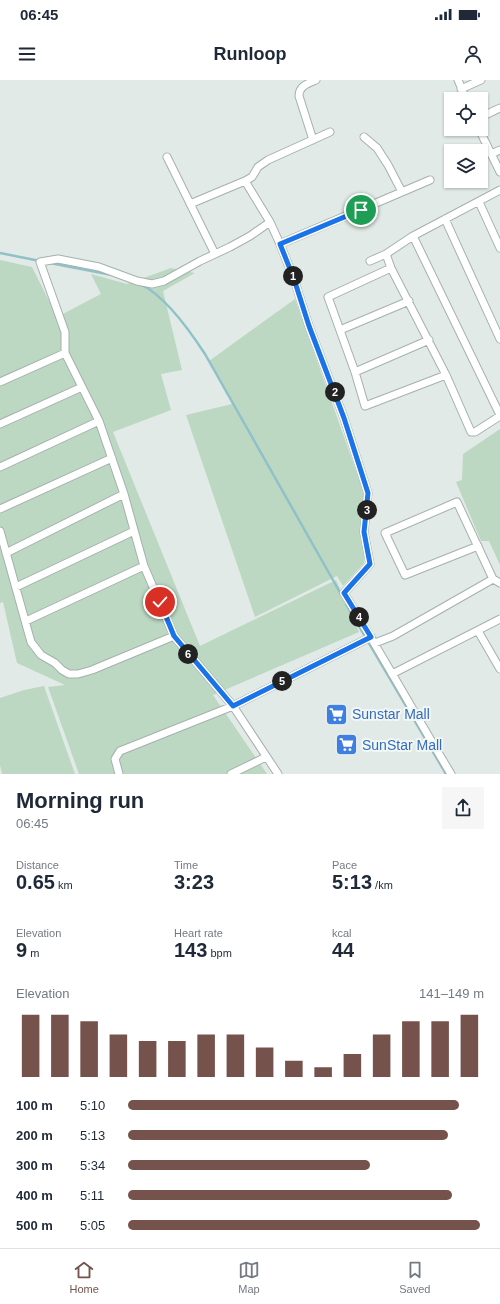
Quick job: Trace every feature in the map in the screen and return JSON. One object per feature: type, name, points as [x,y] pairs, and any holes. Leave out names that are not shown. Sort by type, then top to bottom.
[{"type":"street","points":[[313,140],[299,96],[299,91],[303,86],[316,80]]},
{"type":"street","points":[[458,80],[462,92]]},
{"type":"street","points":[[461,89],[481,80]]},
{"type":"street","points":[[488,114],[500,108]]},
{"type":"street","points":[[190,204],[245,181],[252,177],[258,167],[268,160],[330,132]]},
{"type":"street","points":[[482,136],[500,172]]},
{"type":"street","points":[[364,137],[376,148],[388,165],[402,192]]},
{"type":"street","points":[[491,154],[500,150]]},
{"type":"street","points":[[167,157],[215,254]]},
{"type":"street","points":[[280,244],[430,180]]},
{"type":"street","points":[[245,181],[270,222],[294,279],[309,326],[344,418],[368,493],[364,532],[370,564],[344,593],[451,774]]},
{"type":"street","points":[[370,261],[386,254],[413,236],[500,190]]},
{"type":"street","points":[[479,202],[500,248]]},
{"type":"street","points":[[445,219],[500,339]]},
{"type":"street","points":[[270,222],[250,236],[164,281],[152,284],[137,281],[99,268],[58,259],[40,262],[65,332],[65,353],[99,422],[124,494],[144,566],[174,636],[233,706],[278,774]]},
{"type":"street","points":[[386,254],[391,268],[446,375],[471,432],[475,432],[500,416],[413,236]]},
{"type":"street","points":[[391,268],[328,297],[355,372],[365,406],[446,375]]},
{"type":"street","points":[[340,330],[408,301]]},
{"type":"street","points":[[355,372],[429,340]]},
{"type":"street","points":[[0,382],[65,353]]},
{"type":"street","points":[[0,424],[82,387]]},
{"type":"street","points":[[0,467],[99,422]]},
{"type":"street","points":[[0,509],[112,458]]},
{"type":"street","points":[[6,553],[124,494]]},
{"type":"street","points":[[478,546],[405,575],[385,532],[457,502],[478,546],[493,579],[500,583]]},
{"type":"street","points":[[0,531],[31,642],[41,655],[55,663],[62,670],[69,674],[78,674],[92,670],[174,636]]},
{"type":"street","points":[[16,587],[134,531]]},
{"type":"street","points":[[26,621],[144,566]]},
{"type":"street","points":[[119,774],[115,759],[120,751],[233,706],[373,640],[393,636],[493,579]]},
{"type":"street","points":[[392,674],[500,619]]},
{"type":"street","points":[[478,631],[500,669]]},
{"type":"street","points":[[231,774],[266,757]]},
{"type":"green space","points":[[0,260],[32,267],[57,317],[101,294],[91,274],[127,284],[171,268],[195,273],[163,291],[182,370],[161,374],[171,410],[113,432],[200,646],[336,580],[359,632],[213,695],[267,774],[79,774],[48,687],[65,685],[17,663],[3,602],[0,603]]},
{"type":"green space","points":[[295,299],[364,493],[364,563],[343,586],[337,576],[255,617],[186,415],[232,404],[209,361]]},
{"type":"green space","points":[[500,429],[500,565],[489,541],[481,541],[456,482],[462,480],[463,454]]},
{"type":"green space","points":[[44,686],[75,774],[2,774],[0,765],[0,698],[24,690]]},
{"type":"waterway","points":[[0,253],[40,261]]},
{"type":"waterway","points":[[50,263],[112,275]]},
{"type":"waterway","points":[[142,285],[151,290],[169,306],[185,325],[205,354],[342,596]]},
{"type":"waterway","points":[[346,604],[446,774]]},
{"type":"place","name":"Sunstar Mall","points":[[336,714]]},
{"type":"place","name":"SunStar Mall","points":[[347,745]]},
{"type":"route","points":[[160,602],[174,636],[233,706],[371,637],[344,593],[370,564],[364,532],[368,493],[344,418],[280,244],[361,210]]}]
